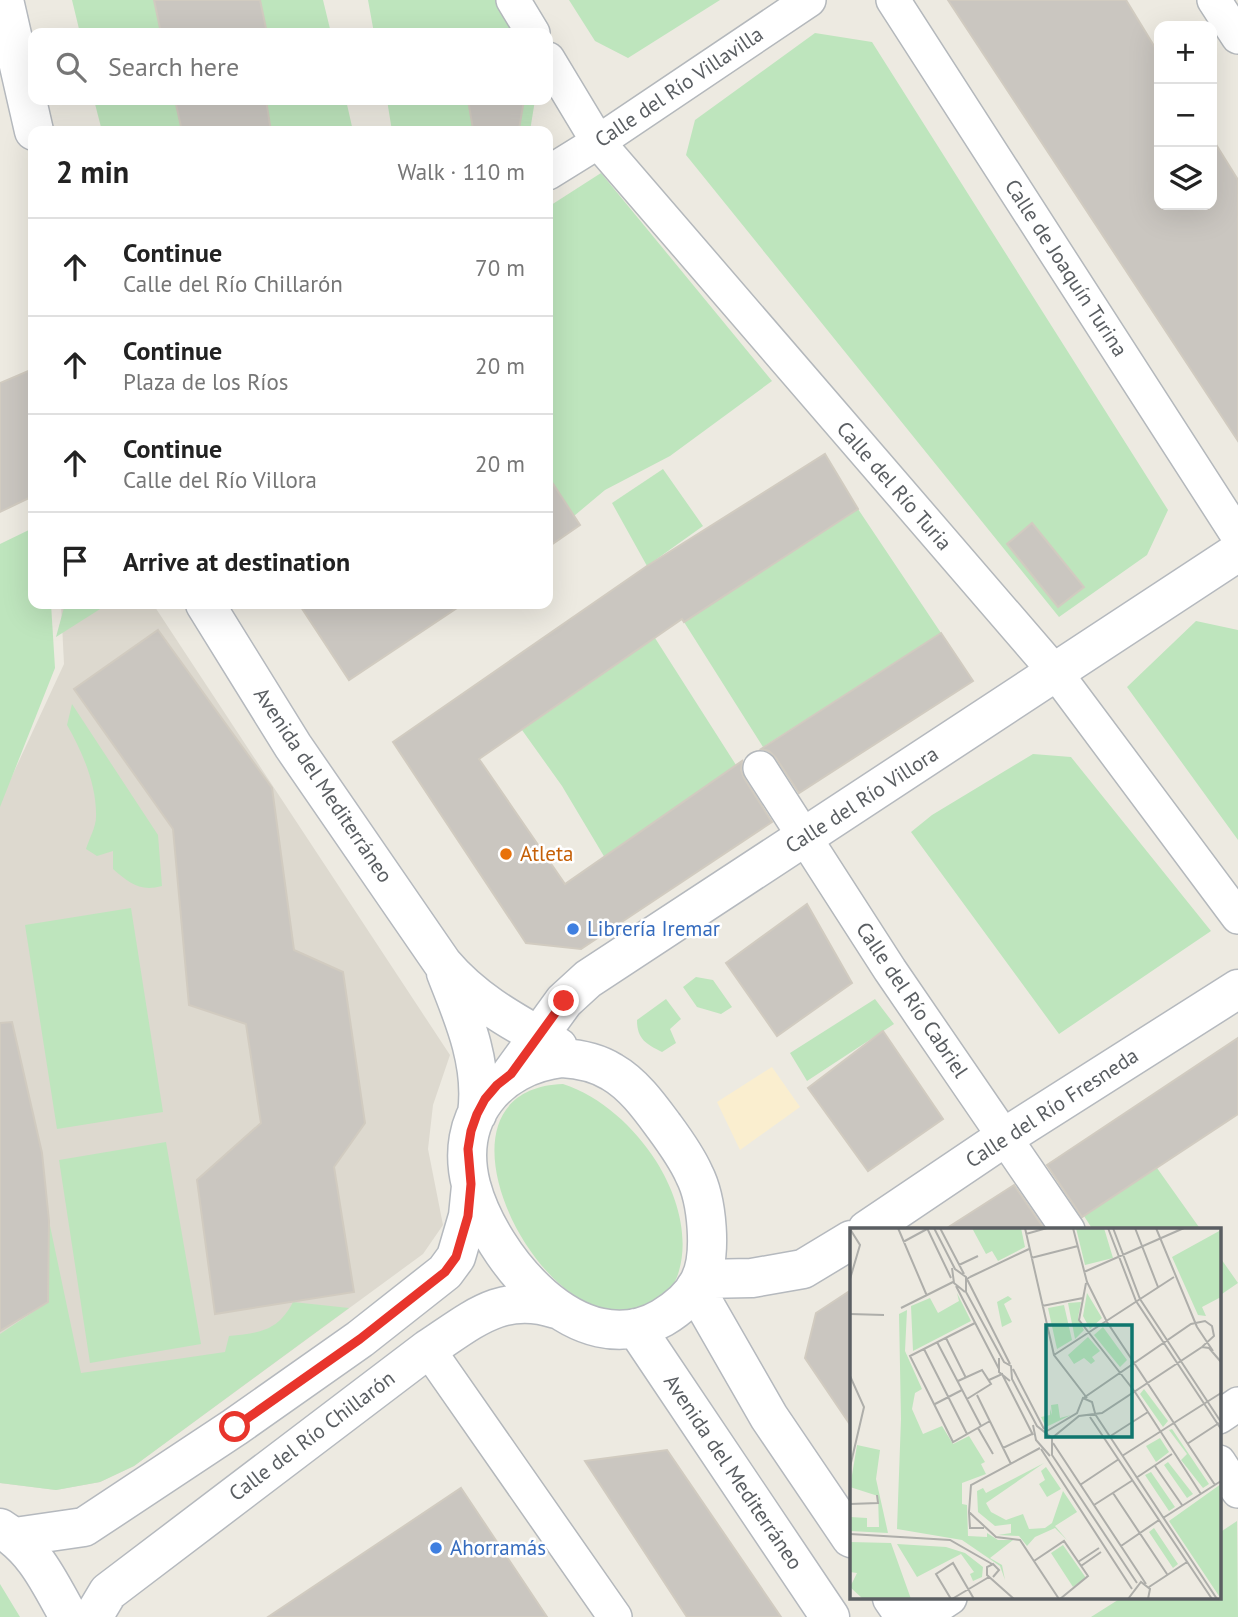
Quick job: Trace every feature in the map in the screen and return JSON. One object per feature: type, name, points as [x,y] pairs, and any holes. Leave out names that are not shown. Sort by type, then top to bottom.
[{"type":"street","points":[[4,0],[28,105]]},
{"type":"street","points":[[513,0],[530,28]]},
{"type":"street","name":"Calle del Río Villavilla","points":[[553,170],[809,0]]},
{"type":"street","name":"Calle de Joaquín Turina","points":[[893,0],[1238,536]]},
{"type":"street","points":[[1214,0],[1238,37]]},
{"type":"street","name":"Calle del Río Turia","points":[[553,66],[598,142],[1056,673],[1238,917]]},
{"type":"street","points":[[28,105],[33,126]]},
{"type":"street","name":"Calle del Río Villora","points":[[511,1074],[564,1001],[588,979],[1238,552]]},
{"type":"street","name":"Avenida del Mediterráneo","points":[[208,609],[293,746],[443,964]]},
{"type":"street","name":"Calle del Río Cabriel","points":[[760,768],[890,970],[1067,1228]]},
{"type":"street","points":[[443,964],[470,992],[498,1013],[579,1059],[613,1072],[627,1083],[655,1114],[695,1175],[705,1213],[705,1268],[698,1284],[674,1311],[655,1321],[636,1328],[615,1330],[574,1320],[556,1309],[525,1279],[502,1251],[485,1220],[471,1184]]},
{"type":"street","points":[[8,1533],[85,1527],[235,1427],[360,1339],[445,1272],[456,1257],[468,1216],[471,1184],[468,1149],[480,1091],[478,1070],[465,1025],[443,964]]},
{"type":"street","name":"Calle del Río Fresneda","points":[[870,1228],[1004,1137],[1238,989]]},
{"type":"street","points":[[477,1114],[497,1085],[511,1074],[544,1060],[579,1059]]},
{"type":"street","points":[[698,1284],[803,1269],[850,1241]]},
{"type":"street","points":[[698,1284],[769,1417],[850,1537]]},
{"type":"street","name":"Calle del Río Chillarón","points":[[93,1617],[108,1592],[428,1349],[476,1317],[510,1303],[540,1304],[556,1309]]},
{"type":"street","name":"Avenida del Mediterráneo","points":[[636,1328],[830,1617]]},
{"type":"street","points":[[428,1349],[615,1617]]},
{"type":"street","points":[[1220,1416],[1238,1404]]},
{"type":"street","points":[[1220,1464],[1238,1491]]},
{"type":"street","points":[[8,1533],[38,1562],[69,1617]]},
{"type":"street","points":[[893,1600],[905,1617]]},
{"type":"street","points":[[921,1617],[947,1600]]},
{"type":"shaded area","points":[[61,609],[156,609],[450,1055],[433,1105],[428,1149],[443,1225],[423,1254],[134,1466],[100,1482],[56,1490],[0,1483],[0,802],[64,664]]},
{"type":"green space","points":[[72,0],[323,0],[330,28],[79,28]]},
{"type":"green space","points":[[368,0],[500,0],[514,28],[373,28]]},
{"type":"green space","points":[[569,0],[720,0],[628,58],[595,41]]},
{"type":"green space","points":[[815,33],[872,42],[1168,510],[1147,555],[1059,617],[686,155],[695,120]]},
{"type":"green space","points":[[95,105],[347,105],[352,126],[101,126]]},
{"type":"green space","points":[[388,105],[534,105],[531,126],[391,126]]},
{"type":"green space","points":[[601,173],[772,381],[670,456],[605,490],[574,516],[553,484],[553,204]]},
{"type":"green space","points":[[663,469],[703,526],[647,566],[612,503]]},
{"type":"green space","points":[[858,509],[941,633],[763,747],[684,622]]},
{"type":"green space","points":[[28,530],[28,609],[51,609],[55,668],[0,807],[0,544]]},
{"type":"green space","points":[[64,609],[100,609],[56,637]]},
{"type":"green space","points":[[1196,621],[1238,630],[1238,840],[1127,687]]},
{"type":"green space","points":[[655,638],[736,765],[605,858],[562,786],[522,730]]},
{"type":"green space","points":[[72,704],[158,835],[162,886],[147,888],[135,885],[113,869],[113,851],[97,856],[86,849],[95,825],[96,805],[87,769],[67,725]]},
{"type":"green space","points":[[1033,754],[1071,757],[1211,931],[1059,1034],[911,832],[932,815]]},
{"type":"green space","points":[[131,908],[163,1112],[57,1129],[25,925]]},
{"type":"green space","points":[[696,977],[713,980],[732,1007],[721,1014],[697,1007],[683,987]]},
{"type":"green space","points":[[666,999],[681,1019],[670,1029],[676,1043],[662,1052],[644,1040],[637,1020]]},
{"type":"green space","points":[[875,999],[894,1024],[807,1081],[790,1053]]},
{"type":"green space","points":[[563,1084],[591,1096],[627,1125],[656,1161],[676,1202],[682,1232],[681,1262],[672,1288],[655,1303],[615,1311],[578,1298],[547,1271],[521,1235],[502,1195],[495,1155],[500,1120],[522,1095]]},
{"type":"green space","points":[[166,1142],[201,1344],[90,1363],[59,1160]]},
{"type":"green space","points":[[1157,1168],[1200,1228],[1092,1228],[1084,1216]]},
{"type":"green space","points":[[49,1221],[81,1373],[225,1352],[229,1336],[267,1329],[281,1319],[293,1302],[349,1308],[134,1466],[100,1482],[56,1490],[0,1483],[0,1334],[48,1302]]},
{"type":"green space","points":[[1220,1257],[1238,1283],[1220,1295]]},
{"type":"green space","points":[[1237,1521],[1238,1617],[1091,1617],[1118,1600],[1220,1600],[1220,1532]]},
{"type":"green space","points":[[0,1584],[20,1617],[0,1617]]},
{"type":"sand","points":[[772,1067],[800,1107],[740,1150],[717,1102]]},
{"type":"building","points":[[154,0],[260,0],[266,28],[160,28]]},
{"type":"building","points":[[948,0],[1126,0],[1154,46],[1154,210],[1217,210],[1217,146],[1238,180],[1238,441]]},
{"type":"building","points":[[176,105],[267,105],[270,126],[181,126]]},
{"type":"building","points":[[469,105],[523,105],[520,126],[472,126]]},
{"type":"building","points":[[28,371],[28,498],[0,512],[0,383]]},
{"type":"building","points":[[825,454],[858,509],[684,622],[682,619],[479,759],[565,884],[742,761],[744,778],[772,822],[581,949],[526,943],[393,742],[647,566]]},
{"type":"building","points":[[553,484],[580,525],[553,544]]},
{"type":"building","points":[[1032,523],[1084,587],[1058,607],[1007,544]]},
{"type":"building","points":[[302,609],[456,609],[349,680]]},
{"type":"building","points":[[158,630],[272,788],[294,950],[343,972],[365,1123],[334,1167],[354,1292],[215,1314],[197,1180],[261,1123],[246,1024],[189,1005],[173,829],[74,689]]},
{"type":"building","points":[[941,633],[973,681],[799,793],[776,758],[769,751],[761,749]]},
{"type":"building","points":[[807,904],[852,983],[777,1036],[726,963]]},
{"type":"building","points":[[12,1022],[42,1153],[49,1221],[48,1302],[0,1331],[0,1023]]},
{"type":"building","points":[[883,1031],[943,1119],[868,1171],[808,1088]]},
{"type":"building","points":[[1238,1038],[1238,1114],[1082,1217],[1047,1165]]},
{"type":"building","points":[[1014,1185],[1044,1228],[947,1228]]},
{"type":"building","points":[[850,1291],[850,1425],[805,1358],[816,1313]]},
{"type":"building","points":[[667,1450],[781,1617],[687,1617],[585,1461]]},
{"type":"building","name":"Ahorramás","points":[[461,1488],[547,1617],[268,1617]]},
{"type":"place","name":"Atleta","points":[[506,854]]},
{"type":"place","name":"Librería Iremar","points":[[573,929]]},
{"type":"place","name":"Ahorramás","points":[[436,1548]]},
{"type":"route","points":[[235,1427],[360,1339],[445,1272],[456,1257],[468,1216],[471,1184],[468,1149],[477,1114],[485,1099],[511,1074],[564,1001]]}]
